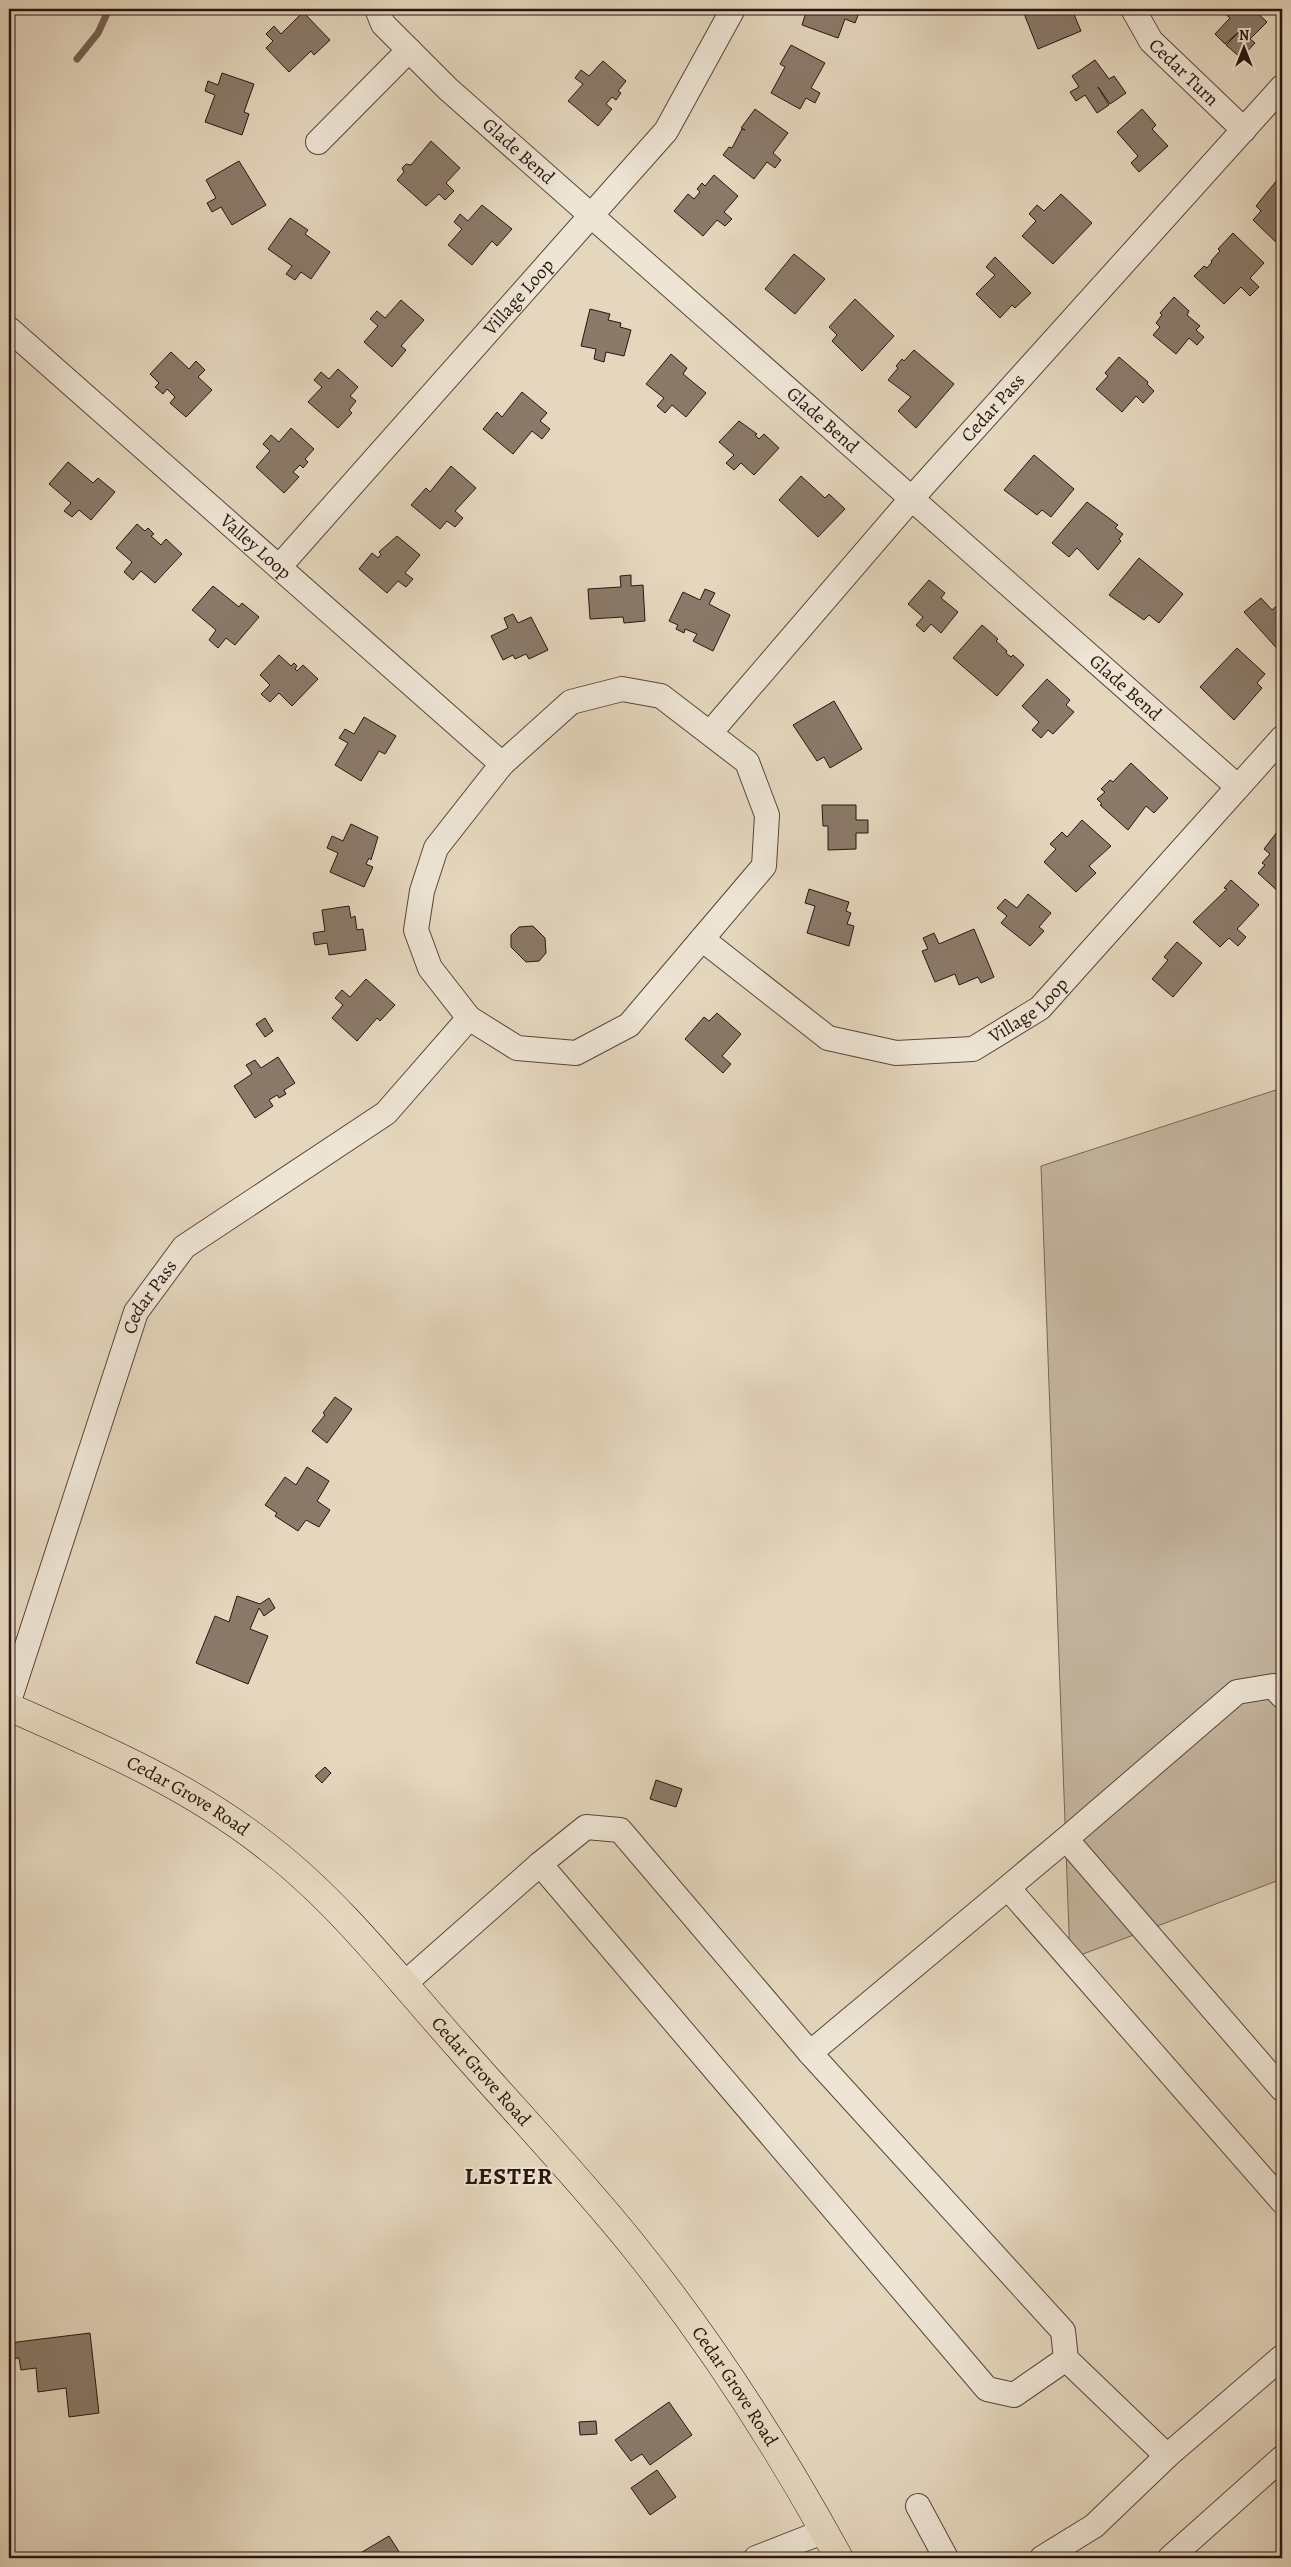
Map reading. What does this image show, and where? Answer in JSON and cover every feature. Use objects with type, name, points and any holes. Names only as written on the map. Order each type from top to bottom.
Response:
[{"type":"main road","name":"Cedar Grove Road","points":[[9,1707],[132,1761],[209,1804],[272,1850],[340,1913],[632,2244],[721,2362],[807,2497],[840,2558]]},
{"type":"street","name":"Glade Bend","points":[[377,9],[383,24],[448,89],[1238,787]]},
{"type":"street","name":"Village Loop","points":[[279,567],[666,131],[733,9]]},
{"type":"street","name":"Cedar Turn","points":[[1133,9],[1151,41],[1244,130]]},
{"type":"street","points":[[318,142],[409,50]]},
{"type":"street","name":"Cedar Pass","points":[[710,733],[912,498],[1282,87]]},
{"type":"street","name":"Valley Loop","points":[[9,329],[502,764]]},
{"type":"street","points":[[622,689],[661,696],[710,733],[747,762],[767,815],[764,866],[629,1026],[576,1053],[517,1048],[468,1018],[430,968],[416,930],[422,890],[436,848],[502,764],[571,702],[622,689]]},
{"type":"street","name":"Village Loop","points":[[702,939],[828,1038],[896,1053],[973,1049],[1040,1008],[1282,738]]},
{"type":"street","name":"Cedar Pass","points":[[9,1701],[136,1312],[184,1247],[386,1113],[468,1018]]},
{"type":"street","points":[[810,2053],[1008,1888],[1237,1692],[1273,1686],[1282,1696]]},
{"type":"street","points":[[403,1985],[540,1864],[586,1827],[620,1830],[810,2053],[1062,2331],[1066,2359],[1167,2456]]},
{"type":"street","points":[[1066,1838],[1282,2089]]},
{"type":"street","points":[[540,1864],[987,2389],[1014,2395],[1066,2359]]},
{"type":"street","points":[[1008,1888],[1282,2202]]},
{"type":"street","points":[[1042,2558],[1094,2526],[1167,2456],[1282,2356]]},
{"type":"street","points":[[1170,2558],[1282,2458]]},
{"type":"street","points":[[918,2506],[946,2558]]},
{"type":"street","points":[[756,2558],[825,2531]]},
{"type":"shaded area","points":[[1282,1088],[1282,1879],[1070,1959],[1041,1166]]},
{"type":"building","points":[[807,9],[849,9],[859,13],[855,23],[845,19],[838,38],[802,25]]},
{"type":"building","points":[[1014,9],[1062,9],[1065,15],[1073,12],[1081,31],[1038,49],[1023,11],[1016,14]]},
{"type":"building","points":[[1225,9],[1237,11],[1253,9],[1267,22],[1250,39],[1255,43],[1241,58],[1226,45],[1241,30],[1225,44],[1215,34],[1230,18],[1222,11]]},
{"type":"building","points":[[303,12],[330,40],[314,55],[311,51],[289,72],[266,48],[273,41],[266,34],[274,26],[281,34]]},
{"type":"building","points":[[791,45],[825,63],[811,88],[820,93],[815,103],[806,98],[800,109],[771,93],[785,67],[780,64]]},
{"type":"building","points":[[1095,60],[1109,79],[1114,76],[1126,93],[1110,104],[1098,87],[1109,105],[1097,113],[1085,95],[1076,101],[1070,92],[1079,87],[1072,76]]},
{"type":"building","points":[[603,61],[626,81],[618,91],[621,93],[616,100],[612,97],[606,104],[612,109],[598,126],[568,101],[583,84],[575,78],[581,70],[589,76]]},
{"type":"building","points":[[222,73],[254,84],[244,112],[249,114],[242,135],[205,122],[215,95],[205,91],[208,81],[218,85]]},
{"type":"building","points":[[755,109],[788,133],[773,153],[781,160],[775,168],[767,162],[754,179],[723,155],[729,147],[732,148],[742,129],[745,130],[741,128]]},
{"type":"building","points":[[1142,109],[1156,125],[1152,129],[1168,146],[1139,172],[1131,163],[1138,156],[1117,132]]},
{"type":"building","points":[[431,141],[460,168],[446,183],[454,191],[445,200],[439,194],[426,206],[397,180],[404,172],[402,168],[406,164],[411,165]]},
{"type":"building","points":[[239,161],[266,205],[232,225],[221,207],[212,212],[207,203],[216,198],[206,180]]},
{"type":"building","points":[[1282,174],[1282,242],[1279,245],[1253,220],[1261,211],[1256,206]]},
{"type":"building","points":[[714,175],[738,196],[724,212],[732,219],[725,226],[717,220],[703,236],[674,211],[688,194],[694,199],[700,192],[697,189],[702,183],[705,186]]},
{"type":"building","points":[[1061,194],[1092,223],[1053,264],[1022,236],[1036,221],[1029,214],[1037,205],[1044,211]]},
{"type":"building","points":[[482,205],[512,229],[497,246],[492,241],[472,265],[448,245],[462,229],[454,222],[460,214],[468,221]]},
{"type":"building","points":[[290,218],[308,230],[305,234],[330,252],[311,279],[301,272],[295,280],[286,274],[292,266],[268,249]]},
{"type":"building","points":[[1233,233],[1264,263],[1250,278],[1259,287],[1250,296],[1241,287],[1224,304],[1194,276],[1204,266],[1207,268],[1220,251],[1218,249]]},
{"type":"building","points":[[794,254],[825,279],[795,314],[765,289]]},
{"type":"building","points":[[995,257],[1031,293],[1015,308],[1012,305],[1000,318],[976,294],[995,275],[986,267]]},
{"type":"building","points":[[1174,297],[1189,311],[1187,315],[1200,326],[1196,330],[1204,337],[1197,345],[1189,338],[1176,354],[1153,335],[1160,327],[1156,323],[1162,315],[1160,313]]},
{"type":"building","points":[[855,299],[894,336],[862,371],[832,341],[837,335],[829,327]]},
{"type":"building","points":[[401,300],[424,320],[401,346],[406,350],[392,367],[364,342],[378,326],[370,319],[377,311],[385,318]]},
{"type":"building","points":[[590,309],[610,314],[608,320],[621,323],[620,327],[631,330],[624,356],[606,352],[604,362],[594,359],[596,349],[581,346]]},
{"type":"building","points":[[914,350],[954,384],[916,428],[898,411],[911,397],[888,380],[898,368],[896,366],[902,359],[904,361]]},
{"type":"building","points":[[171,352],[189,369],[196,361],[205,370],[198,377],[212,390],[186,417],[170,403],[175,397],[167,389],[163,394],[155,387],[159,383],[150,374]]},
{"type":"building","points":[[671,354],[687,368],[683,374],[706,393],[686,417],[672,405],[665,413],[657,406],[664,398],[646,384]]},
{"type":"building","points":[[1119,357],[1148,382],[1147,384],[1154,391],[1143,403],[1136,396],[1122,412],[1096,389],[1108,376],[1105,373]]},
{"type":"building","points":[[338,369],[358,387],[350,396],[356,401],[349,410],[352,413],[338,428],[308,402],[322,387],[314,380],[321,372],[329,379]]},
{"type":"building","points":[[522,392],[547,413],[540,421],[550,429],[542,439],[532,431],[513,454],[483,429],[497,412],[502,417]]},
{"type":"building","points":[[739,421],[757,434],[755,435],[759,439],[764,434],[779,448],[754,475],[741,463],[734,470],[726,463],[734,455],[719,442]]},
{"type":"building","points":[[291,428],[314,449],[305,459],[308,462],[303,468],[300,465],[293,472],[299,477],[284,493],[256,467],[270,451],[263,444],[271,435],[279,442]]},
{"type":"building","points":[[1034,455],[1074,489],[1051,517],[1042,510],[1037,515],[1004,490]]},
{"type":"building","points":[[68,462],[93,483],[98,478],[115,492],[91,520],[79,510],[72,517],[64,511],[71,503],[49,484]]},
{"type":"building","points":[[451,466],[476,488],[455,511],[463,518],[455,527],[447,521],[440,529],[411,505],[426,488],[430,492]]},
{"type":"building","points":[[801,476],[825,498],[829,494],[845,509],[818,537],[779,500]]},
{"type":"building","points":[[1087,502],[1118,525],[1115,528],[1123,534],[1119,539],[1121,541],[1098,570],[1077,548],[1069,557],[1052,543]]},
{"type":"building","points":[[137,524],[145,531],[148,528],[154,534],[151,536],[161,545],[166,539],[182,554],[155,583],[141,571],[133,580],[124,572],[132,562],[116,548]]},
{"type":"building","points":[[397,536],[420,555],[405,573],[413,579],[406,587],[398,581],[387,593],[359,569],[372,553],[378,558],[381,554],[379,552]]},
{"type":"building","points":[[1139,558],[1183,594],[1159,623],[1149,615],[1144,620],[1109,595]]},
{"type":"building","points":[[631,575],[631,586],[643,585],[645,621],[624,623],[623,617],[590,619],[588,589],[621,587],[620,576]]},
{"type":"building","points":[[929,580],[945,593],[941,598],[958,612],[941,633],[931,624],[924,632],[916,625],[923,617],[908,604]]},
{"type":"building","points":[[213,586],[239,607],[242,603],[259,617],[235,645],[226,638],[218,648],[209,640],[216,630],[192,610]]},
{"type":"building","points":[[705,589],[715,593],[709,604],[730,615],[713,651],[693,641],[697,634],[685,629],[684,633],[676,629],[678,625],[669,621],[683,592],[700,600]]},
{"type":"building","points":[[1261,598],[1272,610],[1282,601],[1282,654],[1244,612]]},
{"type":"building","points":[[513,614],[518,623],[531,617],[548,650],[529,659],[526,654],[515,659],[513,655],[503,660],[491,636],[508,628],[504,618]]},
{"type":"building","points":[[982,625],[998,639],[996,641],[1007,651],[1006,653],[1011,657],[1013,655],[1024,665],[997,696],[953,658]]},
{"type":"building","points":[[1237,648],[1265,674],[1257,683],[1262,688],[1234,720],[1200,687]]},
{"type":"building","points":[[279,655],[291,666],[294,663],[297,666],[295,669],[297,671],[303,665],[318,679],[292,706],[279,693],[270,702],[261,694],[270,685],[260,675]]},
{"type":"building","points":[[1047,679],[1070,700],[1066,705],[1074,712],[1053,734],[1048,730],[1041,738],[1032,730],[1039,722],[1022,706]]},
{"type":"building","points":[[834,701],[862,749],[830,768],[824,757],[817,761],[793,725]]},
{"type":"building","points":[[364,717],[396,736],[385,754],[379,751],[361,781],[335,765],[348,743],[339,738],[345,729],[354,734]]},
{"type":"building","points":[[1131,763],[1168,798],[1154,813],[1146,806],[1128,830],[1100,805],[1102,804],[1097,799],[1105,792],[1101,789],[1110,780],[1113,782]]},
{"type":"building","points":[[822,805],[856,805],[856,820],[868,820],[868,833],[856,833],[856,849],[828,850],[828,826],[823,826]]},
{"type":"building","points":[[1082,820],[1111,846],[1089,866],[1096,873],[1076,892],[1044,862],[1056,849],[1050,844],[1062,832],[1067,837]]},
{"type":"building","points":[[351,824],[378,837],[371,860],[369,858],[366,864],[373,867],[364,887],[330,872],[338,853],[327,848],[332,836],[343,841]]},
{"type":"building","points":[[1277,832],[1282,837],[1282,895],[1258,873],[1265,865],[1262,863],[1270,854],[1264,849]]},
{"type":"building","points":[[1231,880],[1259,905],[1237,929],[1246,937],[1238,946],[1229,938],[1220,947],[1193,922],[1227,889],[1224,888]]},
{"type":"building","points":[[809,889],[849,902],[846,911],[851,913],[847,924],[854,926],[849,946],[807,933],[815,906],[805,903]]},
{"type":"building","points":[[1028,894],[1051,913],[1039,927],[1044,931],[1030,946],[1001,923],[1007,916],[997,908],[1005,899],[1017,908]]},
{"type":"building","points":[[349,906],[351,918],[355,916],[357,930],[363,929],[366,950],[329,955],[327,943],[315,945],[313,933],[325,931],[322,910]]},
{"type":"building","points":[[533,926],[545,938],[546,953],[539,961],[526,962],[511,947],[511,935],[519,927]]},
{"type":"building","points":[[974,929],[994,977],[981,983],[978,977],[959,985],[955,974],[935,982],[922,951],[928,949],[923,938],[934,933],[939,944]]},
{"type":"building","points":[[1177,942],[1202,963],[1173,997],[1152,979],[1168,960],[1164,957]]},
{"type":"building","points":[[366,979],[395,1005],[380,1021],[377,1018],[357,1041],[332,1018],[343,1005],[335,998],[342,990],[350,997]]},
{"type":"building","points":[[717,1013],[741,1034],[722,1056],[731,1064],[723,1073],[685,1039],[704,1017],[709,1021]]},
{"type":"building","points":[[265,1018],[273,1031],[265,1037],[256,1024]]},
{"type":"building","points":[[278,1057],[295,1083],[284,1090],[286,1094],[279,1098],[277,1095],[269,1100],[273,1106],[255,1118],[234,1086],[252,1074],[246,1065],[255,1060],[261,1068]]},
{"type":"building","points":[[335,1397],[352,1409],[327,1443],[312,1431],[325,1415],[323,1413]]},
{"type":"building","points":[[307,1467],[329,1481],[317,1501],[330,1510],[319,1527],[306,1520],[298,1531],[275,1516],[277,1513],[265,1505],[285,1477],[296,1485]]},
{"type":"building","points":[[237,1596],[260,1604],[269,1598],[275,1608],[264,1616],[259,1608],[250,1629],[268,1636],[248,1684],[196,1663],[215,1616],[229,1622]]},
{"type":"building","points":[[325,1767],[331,1773],[322,1783],[315,1776]]},
{"type":"building","points":[[656,1780],[682,1789],[676,1807],[650,1799]]},
{"type":"building","points":[[90,2333],[99,2413],[69,2417],[66,2388],[38,2392],[36,2368],[21,2370],[19,2358],[9,2359],[9,2343]]},
{"type":"building","points":[[669,2402],[692,2435],[650,2465],[642,2454],[631,2461],[615,2440]]},
{"type":"building","points":[[596,2421],[597,2434],[580,2435],[579,2422]]},
{"type":"building","points":[[657,2470],[676,2497],[650,2515],[631,2488]]},
{"type":"building","points":[[389,2536],[403,2558],[352,2558]]},
{"type":"waterway","points":[[77,59],[98,33],[109,9]]},
{"type":"district","name":"LESTER","points":[[509,2176]]}]
